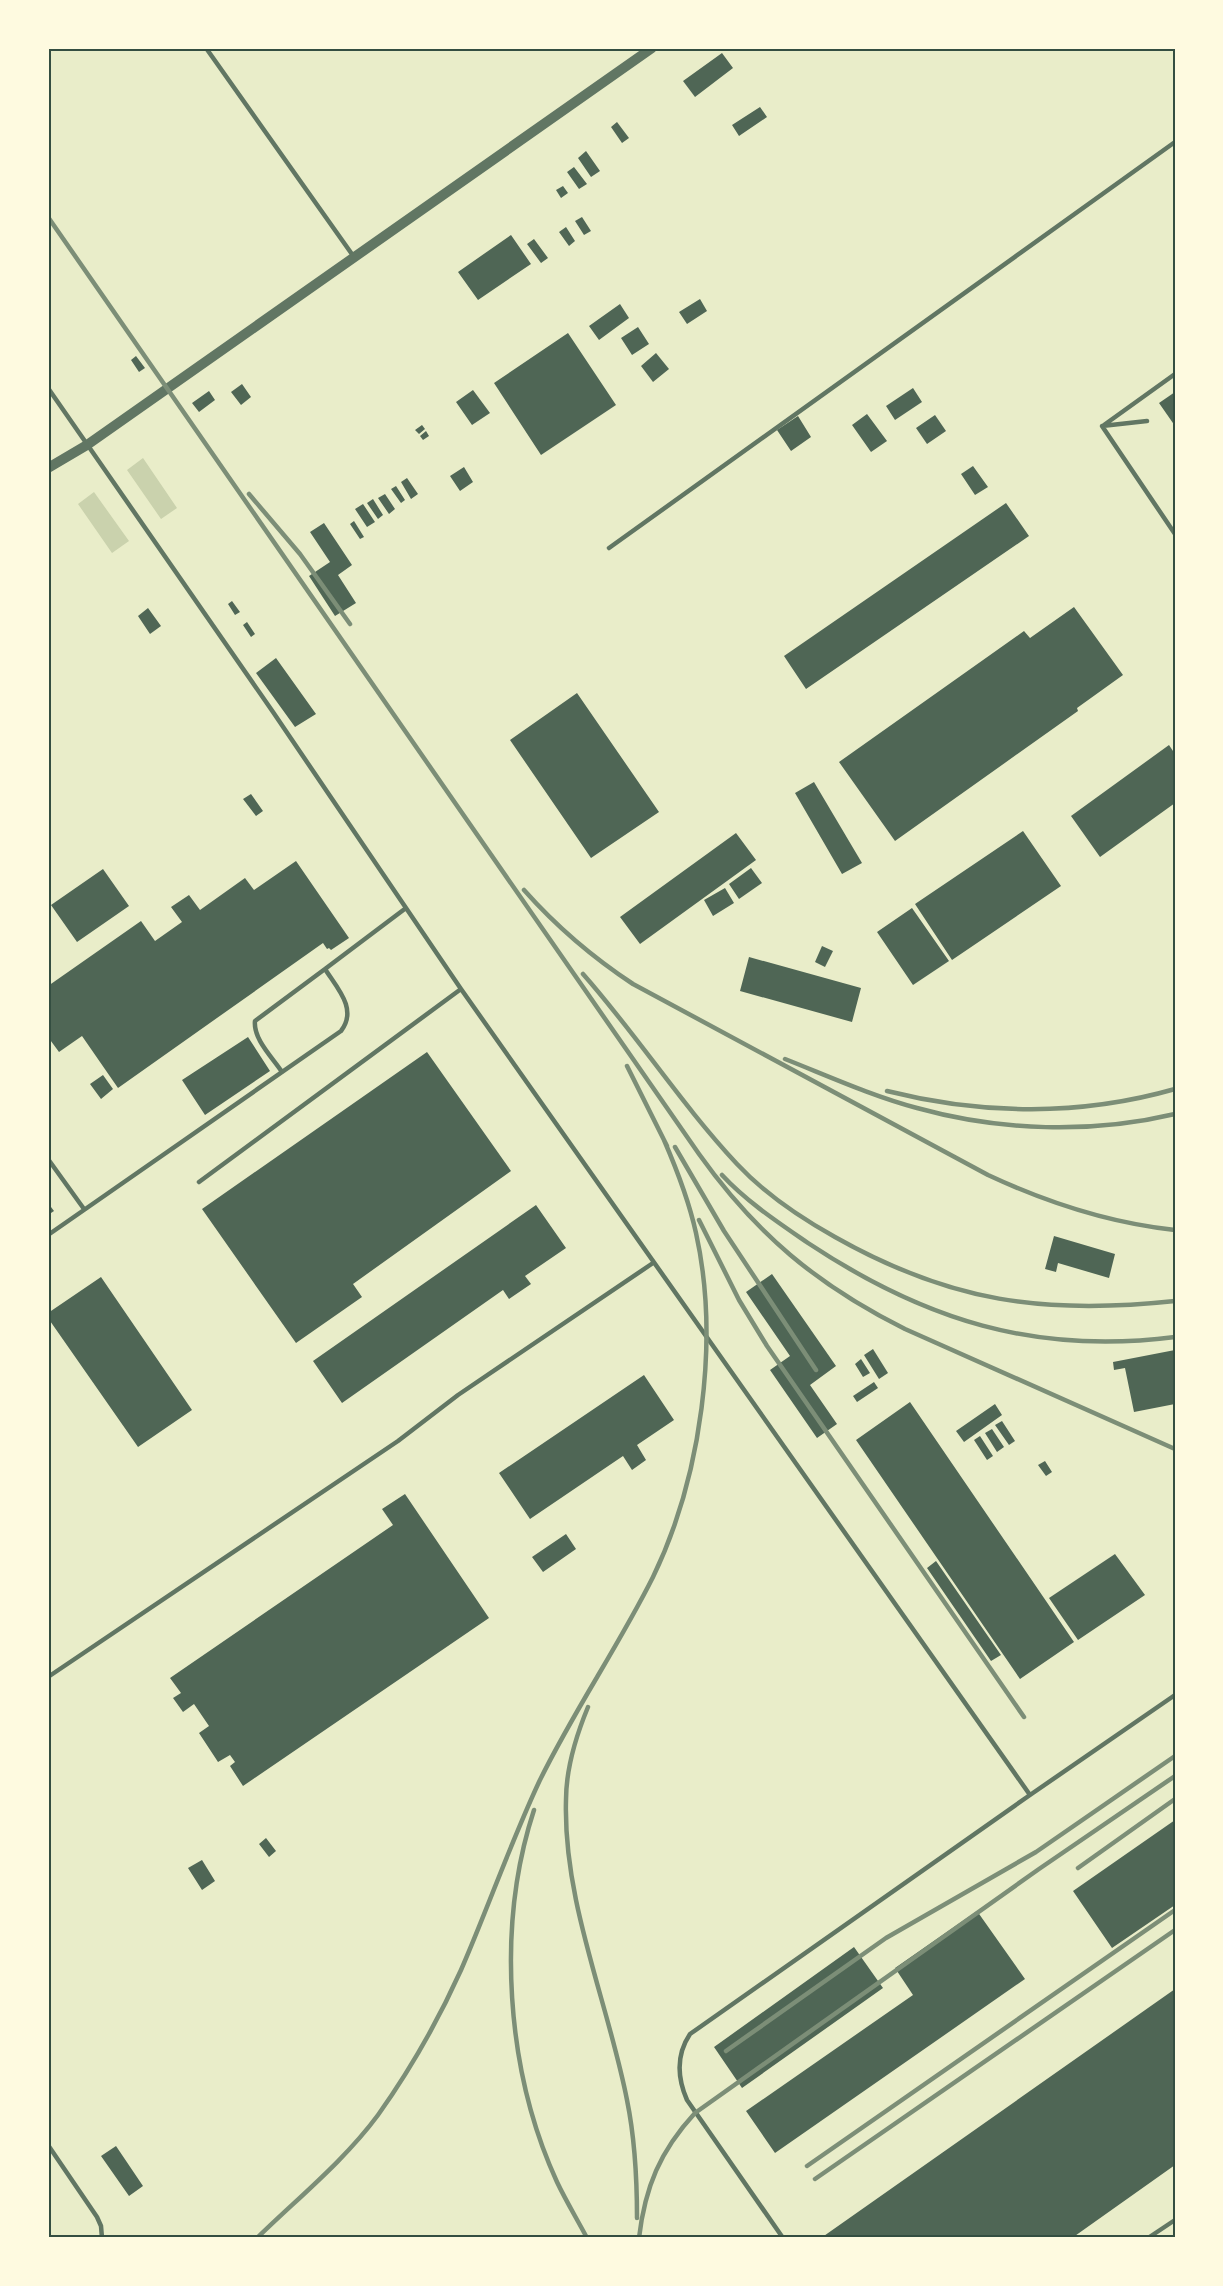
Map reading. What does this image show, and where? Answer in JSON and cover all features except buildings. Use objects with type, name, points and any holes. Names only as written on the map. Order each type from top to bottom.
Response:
[{"type":"street","points":[[48,468],[87,445],[652,48]]},
{"type":"lane","points":[[206,48],[354,257]]},
{"type":"lane","points":[[609,548],[1175,142]]},
{"type":"lane","points":[[1102,426],[1175,374]]},
{"type":"lane","points":[[48,388],[273,712],[461,989],[1030,1795]]},
{"type":"lane","points":[[1102,426],[1148,422]]},
{"type":"lane","points":[[1102,426],[1175,534]]},
{"type":"lane","points":[[282,1072],[259,1038],[254,1028],[255,1021],[406,908]]},
{"type":"lane","points":[[48,1235],[341,1030],[347,1020],[348,1008],[325,969]]},
{"type":"lane","points":[[199,1182],[461,989]]},
{"type":"lane","points":[[48,1159],[84,1209]]},
{"type":"lane","points":[[48,1677],[398,1441],[458,1395],[653,1263]]},
{"type":"lane","points":[[783,2238],[687,2100],[679,2078],[680,2054],[685,2042],[696,2028],[1175,1695]]},
{"type":"lane","points":[[48,2145],[97,2217],[101,2226],[102,2238]]},
{"type":"lane","points":[[1149,2238],[1156,2236],[1175,2220]]},
{"type":"green space","points":[[143,458],[177,508],[161,519],[127,470]]},
{"type":"green space","points":[[94,492],[129,541],[112,553],[78,504]]},
{"type":"railway","points":[[48,217],[699,1154],[743,1209],[790,1255],[873,1312],[905,1329],[1175,1449]]},
{"type":"railway","points":[[249,494],[300,554],[350,624]]},
{"type":"railway","points":[[524,890],[575,940],[633,984],[988,1175],[1079,1210],[1126,1222],[1175,1230]]},
{"type":"railway","points":[[583,974],[697,1118],[737,1164],[783,1204],[835,1237],[877,1259],[918,1276],[959,1290],[999,1299],[1083,1306],[1175,1301]]},
{"type":"railway","points":[[785,1059],[883,1098],[948,1116],[981,1121],[1013,1125],[1078,1127],[1111,1125],[1175,1114]]},
{"type":"railway","points":[[627,1066],[667,1146]]},
{"type":"railway","points":[[887,1091],[959,1105],[1031,1109],[1104,1104],[1175,1089]]},
{"type":"railway","points":[[257,2238],[351,2148],[378,2115],[412,2063],[461,1970],[539,1782],[653,1577],[670,1538],[694,1453],[702,1408],[706,1363],[706,1318],[703,1275],[696,1233],[690,1209],[664,1140]]},
{"type":"railway","points":[[675,1147],[724,1231],[816,1370]]},
{"type":"railway","points":[[722,1175],[753,1203],[808,1243],[851,1270],[895,1293],[938,1311],[982,1326],[1075,1341],[1124,1341],[1175,1337]]},
{"type":"railway","points":[[699,1220],[739,1300],[767,1346],[1024,1717]]},
{"type":"railway","points":[[588,1707],[576,1741],[568,1776],[567,1838],[579,1914],[619,2063],[630,2115],[637,2188],[637,2218]]},
{"type":"railway","points":[[726,2051],[886,1938],[1036,1852],[1175,1756]]},
{"type":"railway","points":[[639,2238],[645,2202],[656,2171],[672,2141],[695,2113],[1039,1869],[1175,1776]]},
{"type":"railway","points":[[1078,1868],[1175,1799]]},
{"type":"railway","points":[[534,1810],[522,1855],[514,1901],[511,1949],[512,1998],[517,2046],[540,2139],[557,2182],[587,2238]]},
{"type":"railway","points":[[807,2166],[1175,1910]]},
{"type":"railway","points":[[815,2179],[1175,1930]]}]
